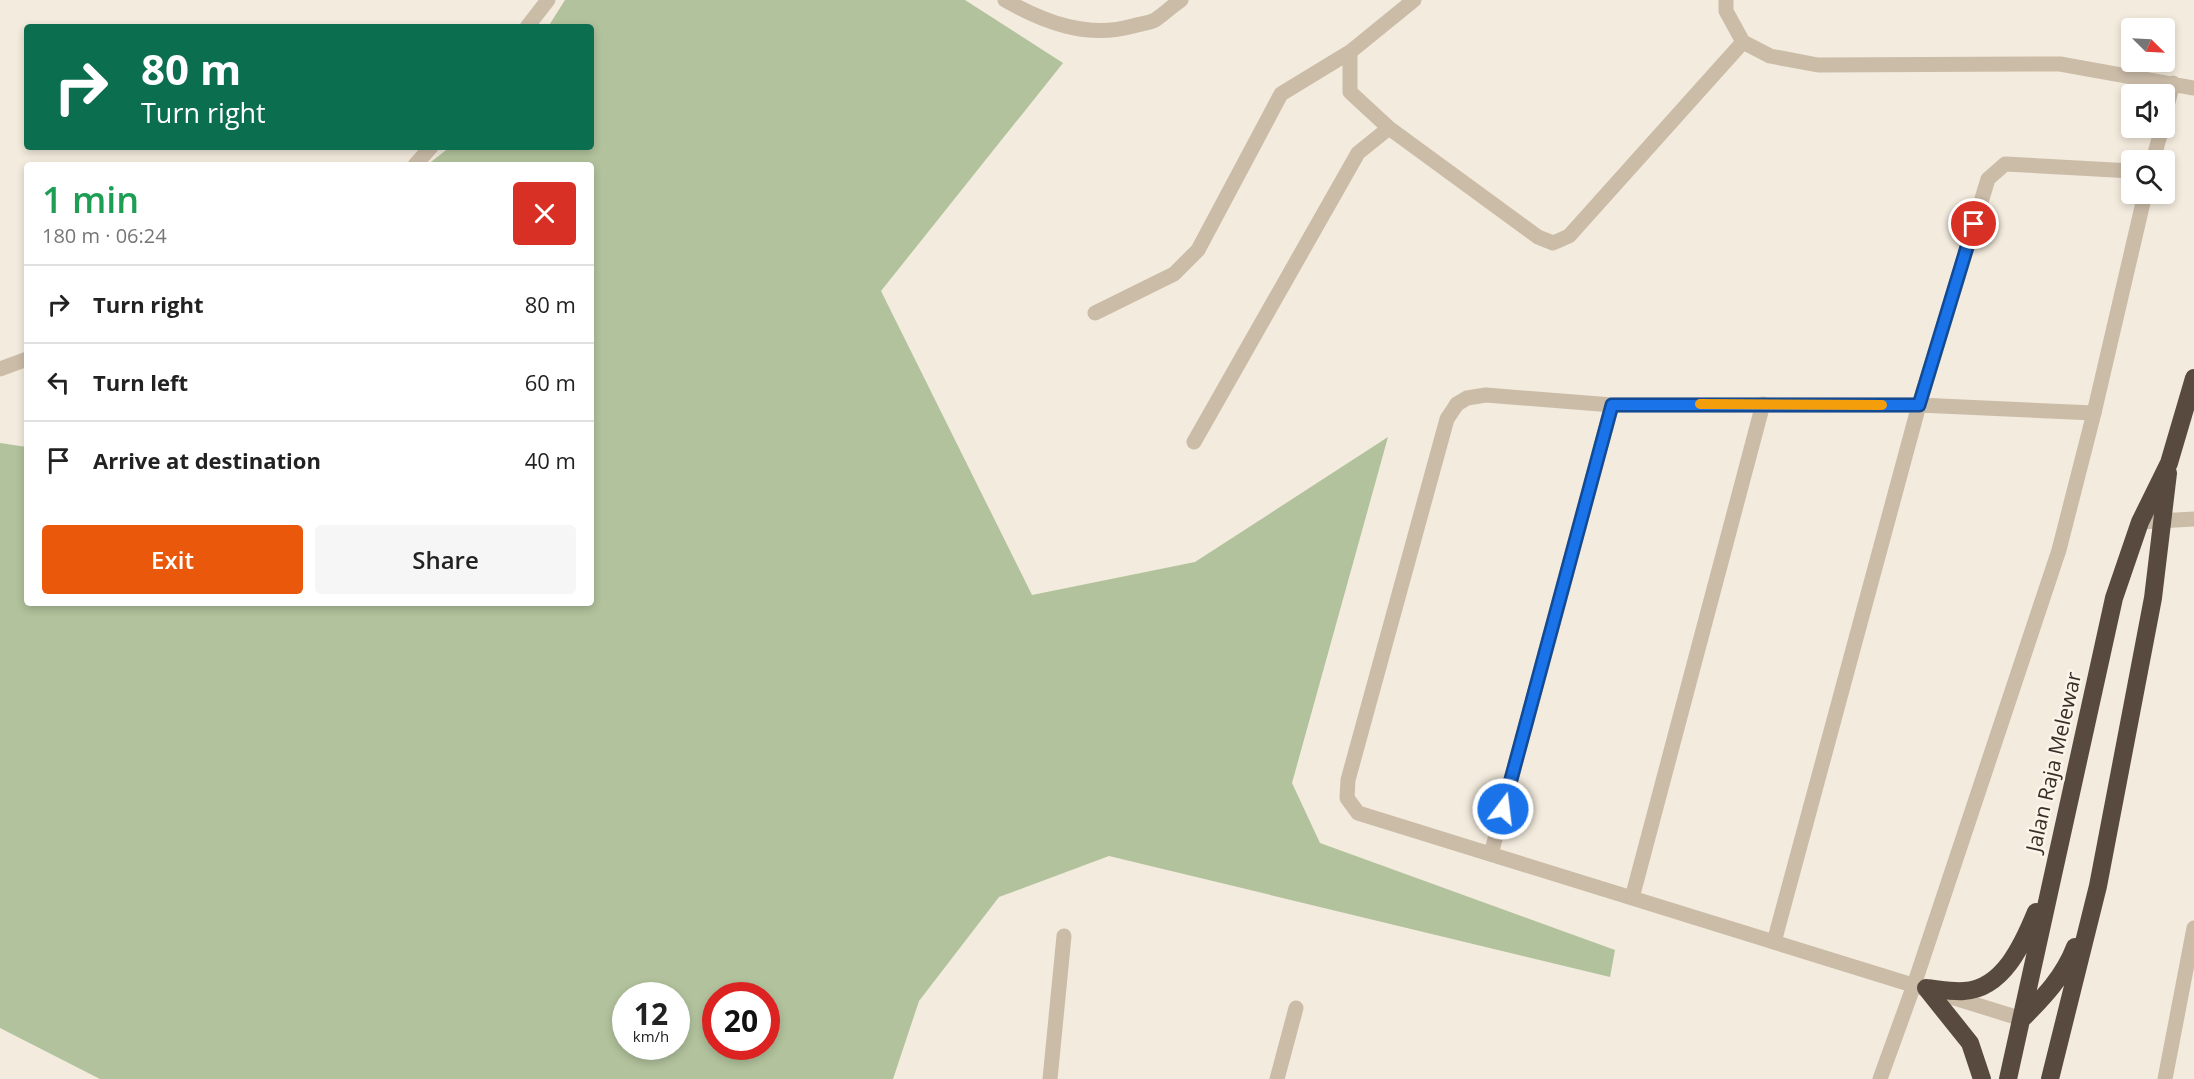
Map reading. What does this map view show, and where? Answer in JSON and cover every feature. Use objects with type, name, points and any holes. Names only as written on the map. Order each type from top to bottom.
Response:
[{"type":"highway","name":"Jalan Raja Melewar","points":[[2008,1079],[2114,598],[2140,522],[2169,463],[2194,378]]},
{"type":"highway","name":"Jalan Raja Melewar","points":[[2050,1079],[2097,886],[2153,598],[2169,463]]},
{"type":"highway","points":[[1920,987],[1965,991],[1988,984],[2012,961],[2024,941],[2052,877]]},
{"type":"highway","points":[[2022,1019],[2050,992],[2070,959],[2097,886]]},
{"type":"highway","points":[[1920,987],[1970,1043],[1982,1079]]},
{"type":"street","points":[[529,24],[548,0]]},
{"type":"street","points":[[1005,0],[1028,13],[1060,26],[1091,31],[1125,28],[1154,20],[1181,0]]},
{"type":"street","points":[[1095,314],[1174,274],[1198,250],[1281,94],[1350,52],[1414,0]]},
{"type":"street","points":[[1726,0],[1726,10],[1743,42],[1770,56],[1818,65],[2060,64],[2194,88]]},
{"type":"street","points":[[1350,52],[1350,92],[1389,128],[1538,237],[1553,243],[1569,236],[1743,42]]},
{"type":"street","points":[[1194,442],[1358,153],[1389,128]]},
{"type":"street","points":[[418,162],[428,150]]},
{"type":"street","points":[[1774,942],[1919,405],[1988,179],[2005,164],[2121,170]]},
{"type":"street","points":[[1880,1079],[1920,987],[2059,550],[2094,413],[2143,204]]},
{"type":"street","points":[[0,369],[24,360]]},
{"type":"street","points":[[2022,1019],[1358,813],[1347,798],[1348,780],[1447,419],[1457,404],[1467,398],[1486,395],[1612,405],[1919,405],[2094,413]]},
{"type":"street","points":[[1632,898],[1763,404]]},
{"type":"street","points":[[1491,854],[1612,405]]},
{"type":"street","points":[[2140,522],[2194,519]]},
{"type":"street","points":[[2165,1079],[2194,928]]},
{"type":"street","points":[[1050,1079],[1064,936]]},
{"type":"street","points":[[1277,1079],[1296,1008]]},
{"type":"green space","points":[[565,0],[965,0],[1063,63],[881,291],[1032,595],[1195,562],[1388,437],[1292,783],[1320,843],[1615,950],[1610,977],[1109,856],[999,897],[919,1001],[893,1079],[100,1079],[0,1028],[0,443],[24,447],[24,606],[594,606],[594,162],[431,162],[446,150],[594,150],[594,24],[550,24]]},
{"type":"slow traffic","points":[[1700,404],[1882,405]]},
{"type":"route","points":[[1503,809],[1612,405],[1919,405],[1974,224]]}]
